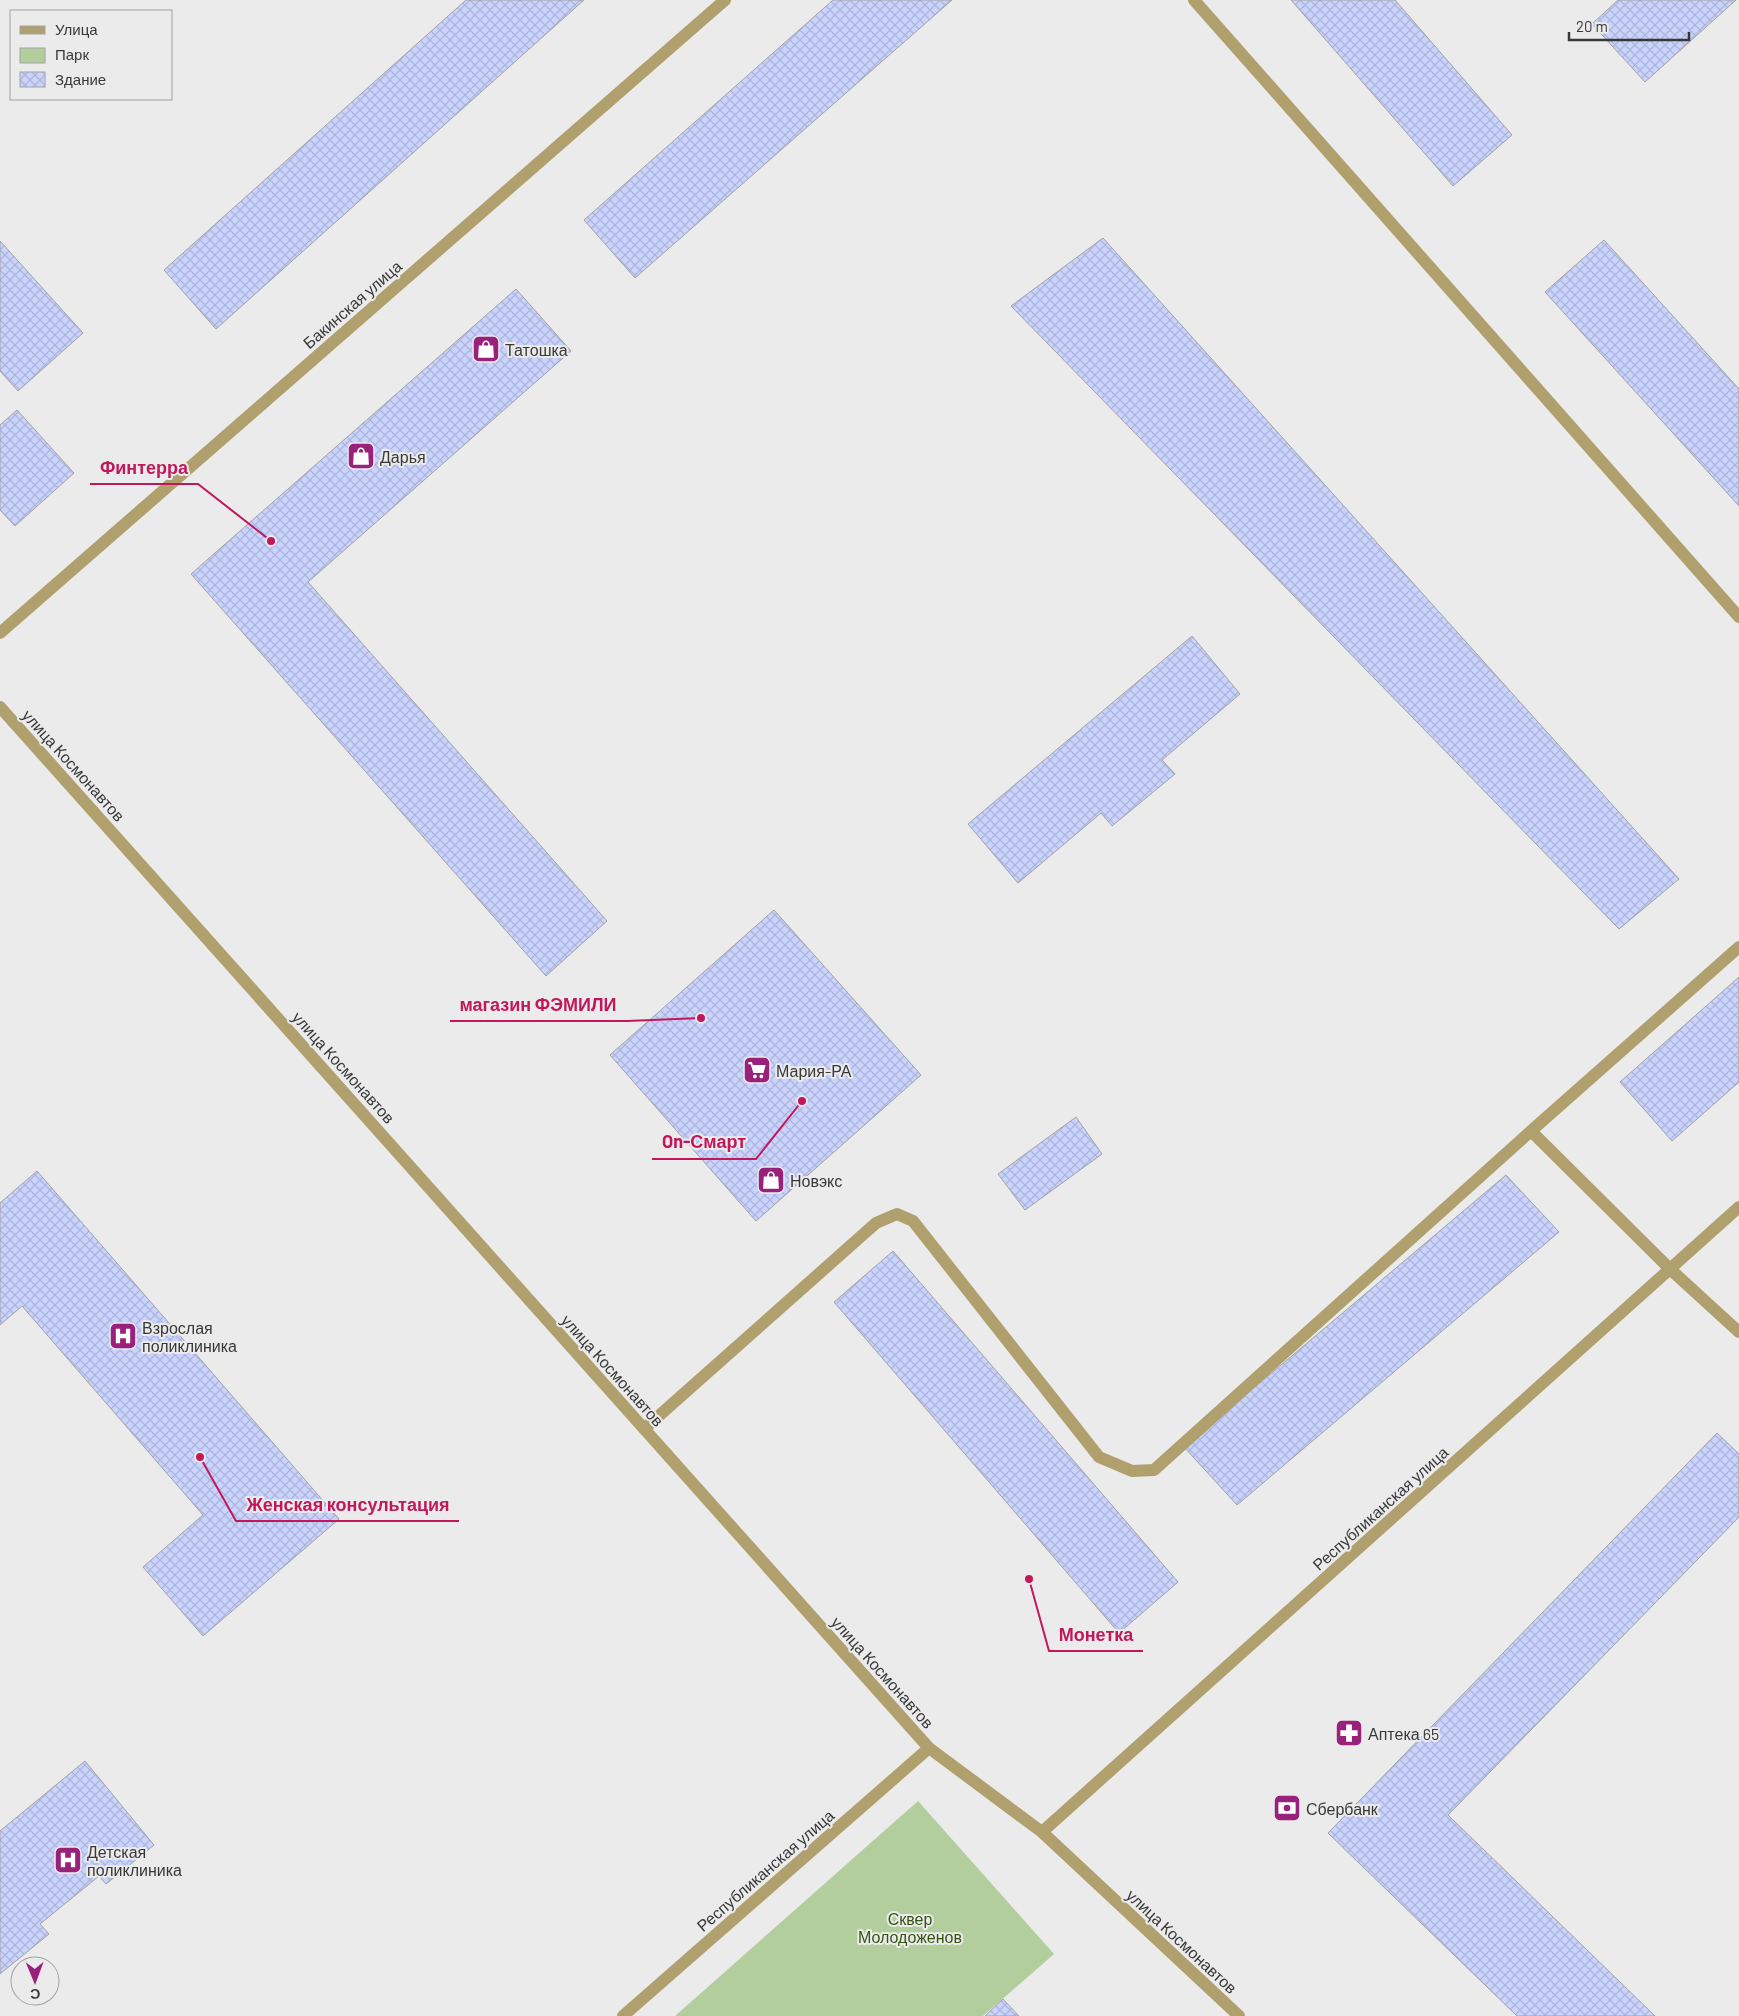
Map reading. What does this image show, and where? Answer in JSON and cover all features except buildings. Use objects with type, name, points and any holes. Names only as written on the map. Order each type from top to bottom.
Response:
[{"type":"street","name":"Бакинская улица","points":[[0,633],[725,0]]},
{"type":"street","points":[[1194,0],[1739,617]]},
{"type":"street","name":"улица Космонавтов","points":[[0,707],[929,1748],[1042,1832],[1239,2016]]},
{"type":"street","points":[[644,1429],[876,1223],[897,1214],[913,1221],[1099,1457],[1132,1471],[1154,1470],[1739,947]]},
{"type":"street","points":[[1531,1131],[1670,1269],[1739,1332]]},
{"type":"street","name":"Республиканская улица","points":[[1042,1832],[1739,1207]]},
{"type":"street","name":"Республиканская улица","points":[[623,2016],[929,1748]]},
{"type":"green space","name":"Сквер Молодоженов","points":[[918,1801],[1054,1954],[983,2016],[675,2016]]},
{"type":"place","name":"Татошка","points":[[486,349]]},
{"type":"place","name":"Дарья","points":[[361,456]]},
{"type":"place","name":"Финтерра","points":[[271,541]]},
{"type":"place","name":"магазин ФЭМИЛИ","points":[[701,1018]]},
{"type":"place","name":"Мария-РА","points":[[757,1070]]},
{"type":"place","name":"On-Смарт","points":[[802,1101]]},
{"type":"place","name":"Новэкс","points":[[771,1180]]},
{"type":"place","name":"Взрослая поликлиника","points":[[123,1336]]},
{"type":"place","name":"Женская консультация","points":[[200,1457]]},
{"type":"place","name":"Монетка","points":[[1029,1579]]},
{"type":"place","name":"Аптека 65","points":[[1349,1733]]},
{"type":"place","name":"Сбербанк","points":[[1287,1808]]},
{"type":"place","name":"Детская поликлиника","points":[[68,1860]]}]
